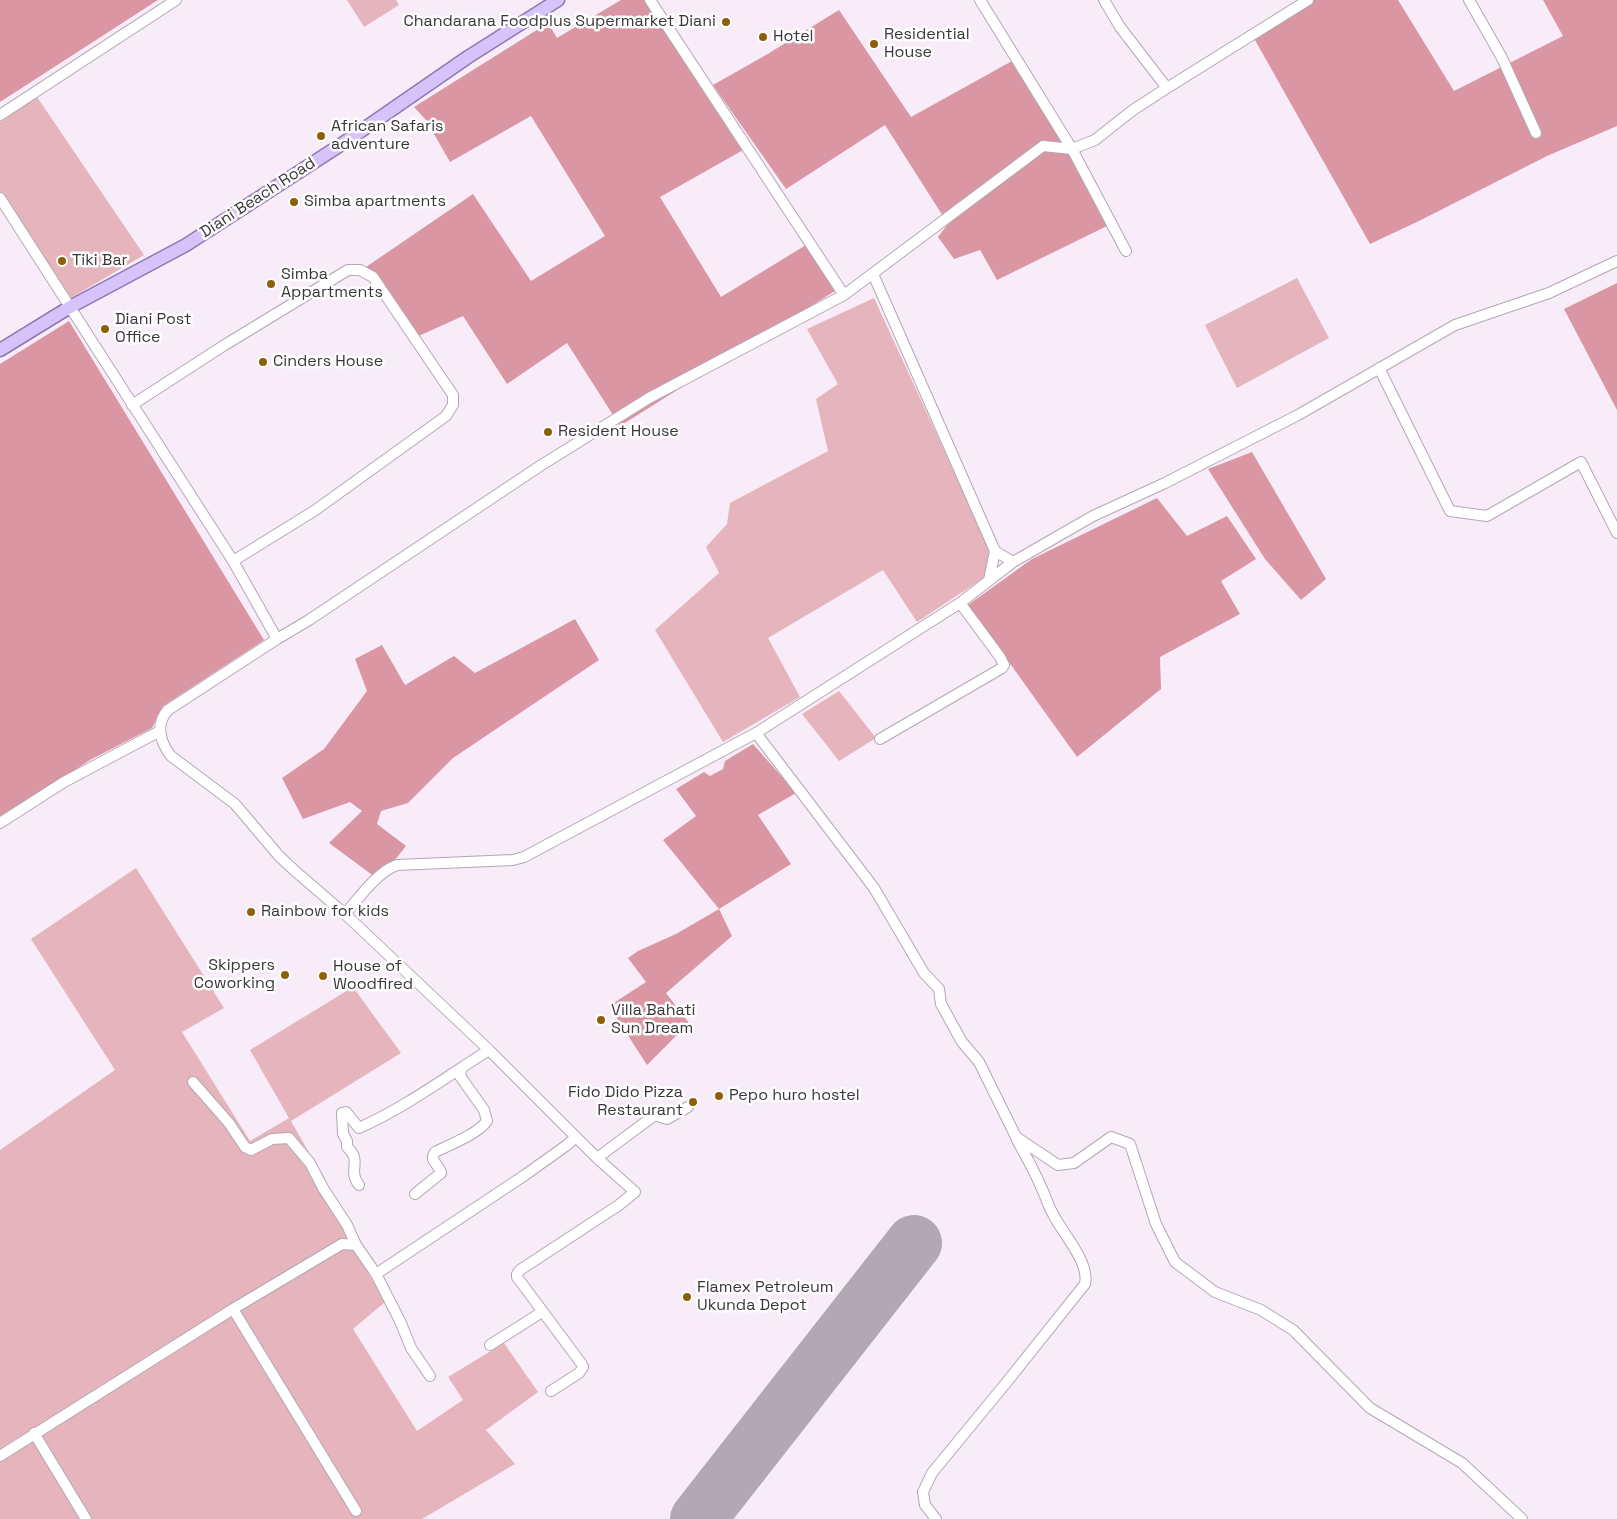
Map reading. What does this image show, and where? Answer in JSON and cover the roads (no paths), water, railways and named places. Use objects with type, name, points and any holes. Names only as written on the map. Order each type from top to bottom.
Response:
[{"type":"main road","name":"Diani Beach Road","points":[[0,350],[70,307],[186,244],[342,144],[473,54],[558,0]]},
{"type":"street","points":[[0,115],[176,0]]},
{"type":"street","points":[[650,0],[844,295]]},
{"type":"street","points":[[980,0],[1072,150],[1126,251]]},
{"type":"street","points":[[1104,0],[1120,27],[1167,88]]},
{"type":"street","points":[[551,1391],[579,1373],[583,1367],[517,1277],[518,1272],[618,1206],[635,1192],[597,1158],[489,1050],[345,914],[295,872],[235,804],[171,756],[165,748],[160,732],[161,720],[168,710],[316,615],[540,466],[649,398],[844,295],[1043,146],[1072,150],[1095,140],[1133,110],[1308,0]]},
{"type":"street","points":[[1469,0],[1502,58],[1536,133]]},
{"type":"street","points":[[0,198],[233,561],[277,639]]},
{"type":"street","points":[[345,914],[389,868],[513,860],[524,857],[756,733],[960,602],[1013,562],[1093,516],[1165,483],[1298,416],[1455,325],[1549,293],[1617,261]]},
{"type":"street","points":[[132,405],[223,346],[348,270],[360,270],[373,277],[453,395],[453,405],[446,416],[314,511],[233,561]]},
{"type":"street","points":[[872,274],[995,551],[1013,562]]},
{"type":"street","points":[[1379,368],[1450,511],[1487,516],[1581,462],[1617,533]]},
{"type":"street","points":[[989,580],[995,551]]},
{"type":"street","points":[[880,739],[1002,668],[1004,665],[960,602]]},
{"type":"street","points":[[0,823],[64,782],[160,732]]},
{"type":"street","points":[[756,733],[874,888],[924,973],[938,989],[941,1004],[962,1042],[979,1062],[1042,1188],[1052,1214],[1071,1242],[1085,1270],[1085,1284],[932,1473],[922,1492],[925,1505],[936,1519]]},
{"type":"street","points":[[359,1185],[354,1174],[354,1153],[347,1147],[347,1141],[343,1134],[342,1113],[346,1112],[359,1128],[388,1115],[489,1050]]},
{"type":"street","points":[[415,1194],[441,1173],[441,1170],[433,1160],[435,1152],[465,1137],[487,1121],[484,1110],[460,1076],[464,1066]]},
{"type":"street","points":[[193,1082],[229,1123],[245,1147],[251,1150],[272,1139],[289,1138],[310,1163],[347,1225],[356,1245],[376,1274],[411,1348],[430,1376]]},
{"type":"street","points":[[597,1158],[656,1115],[667,1119],[688,1106]]},
{"type":"street","points":[[376,1274],[525,1175],[576,1137]]},
{"type":"street","points":[[1016,1137],[1058,1165],[1074,1163],[1111,1137],[1130,1144],[1156,1224],[1175,1262],[1215,1292],[1261,1310],[1293,1330],[1370,1408],[1462,1463],[1522,1519]]},
{"type":"street","points":[[0,1456],[34,1433],[342,1244],[356,1245]]},
{"type":"street","points":[[233,1310],[356,1511]]},
{"type":"street","points":[[490,1345],[542,1312]]},
{"type":"street","points":[[34,1433],[86,1519]]},
{"type":"place","name":"Chandarana Foodplus Supermarket Diani","points":[[726,22]]},
{"type":"place","name":"Hotel","points":[[763,37]]},
{"type":"place","name":"Residential House","points":[[874,44]]},
{"type":"place","name":"African Safaris adventure","points":[[321,136]]},
{"type":"place","name":"Simba apartments","points":[[294,202]]},
{"type":"place","name":"Tiki Bar","points":[[62,261]]},
{"type":"place","name":"Simba Appartments","points":[[271,284]]},
{"type":"place","name":"Diani Post Office","points":[[105,329]]},
{"type":"place","name":"Cinders House","points":[[263,362]]},
{"type":"place","name":"Resident House","points":[[548,432]]},
{"type":"place","name":"Rainbow for kids","points":[[251,912]]},
{"type":"place","name":"Skippers Coworking","points":[[285,975]]},
{"type":"place","name":"House of Woodfired","points":[[323,976]]},
{"type":"place","name":"Villa Bahati Sun Dream","points":[[601,1020]]},
{"type":"place","name":"Pepo huro hostel","points":[[719,1096]]},
{"type":"place","name":"Fido Dido Pizza Restaurant","points":[[693,1102]]},
{"type":"place","name":"Flamex Petroleum Ukunda Depot","points":[[687,1297]]}]
